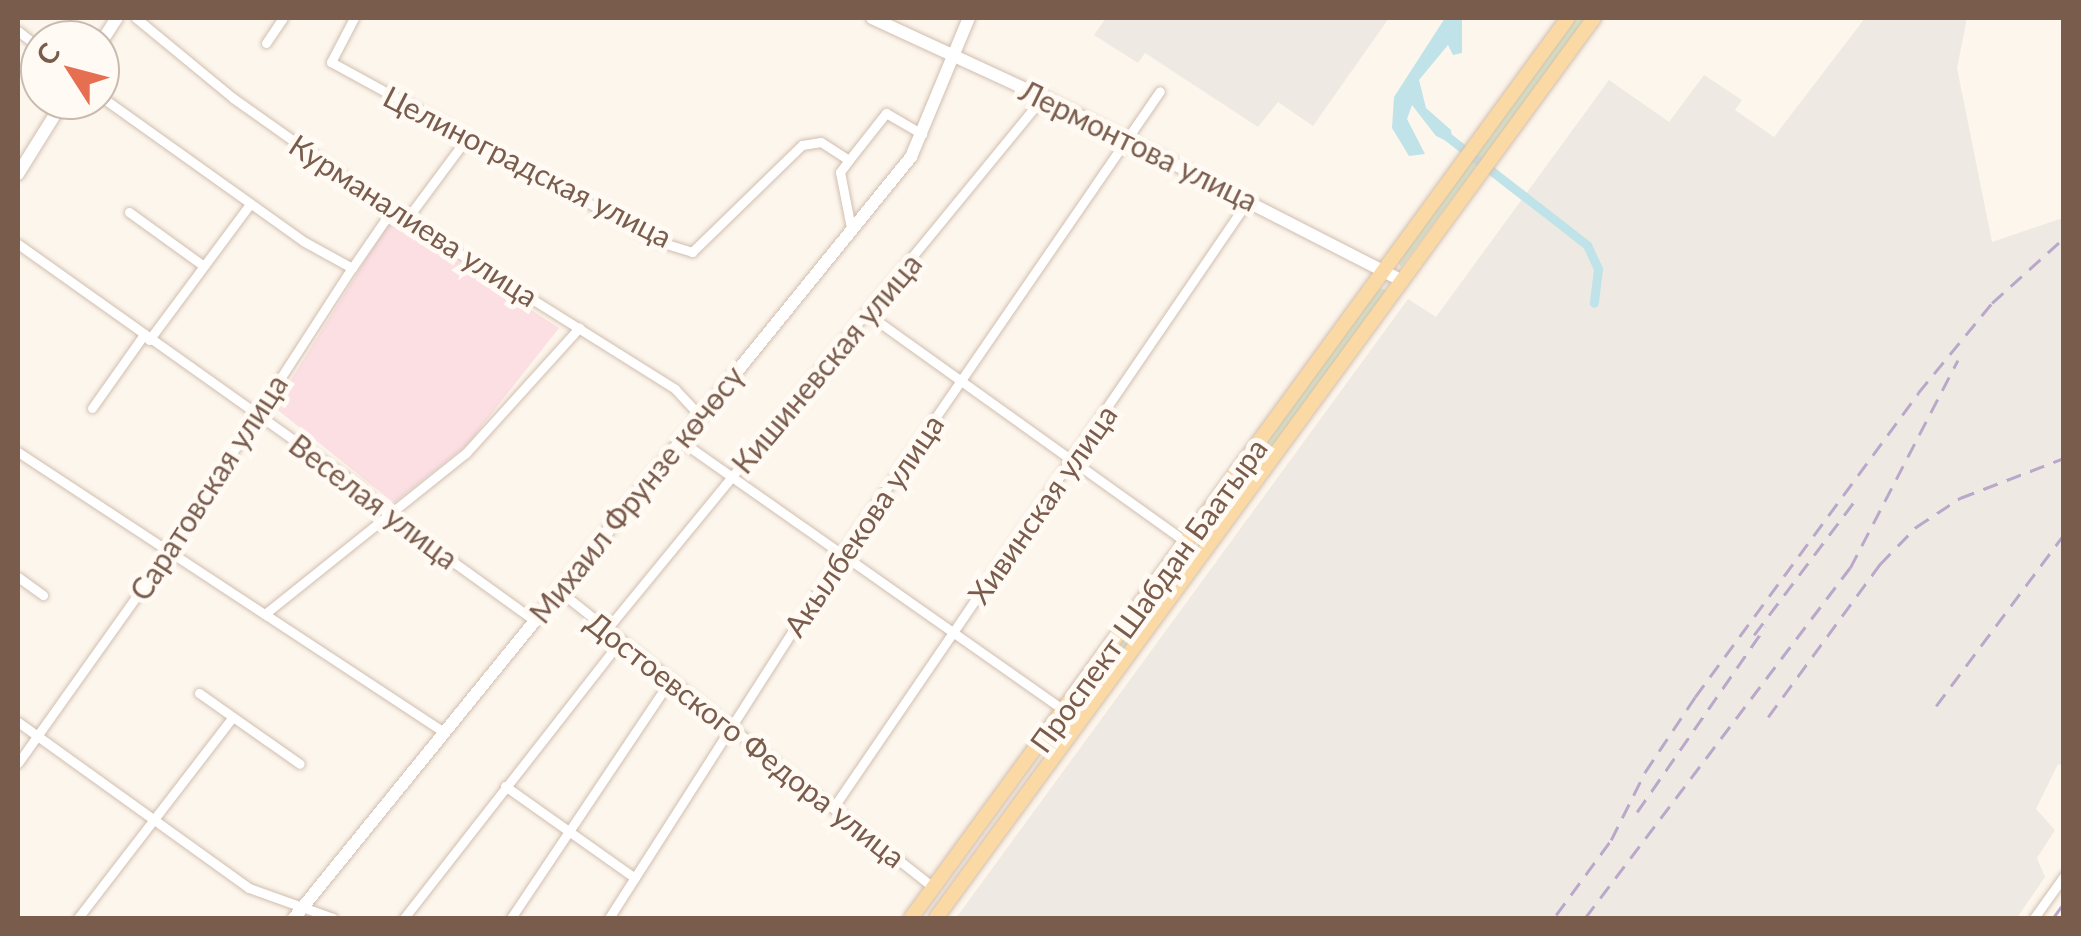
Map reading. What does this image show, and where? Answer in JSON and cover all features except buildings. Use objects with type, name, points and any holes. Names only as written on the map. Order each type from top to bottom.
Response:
[{"type":"main road","name":"Лермонтова улица","points":[[872,18],[1043,96],[1404,281]]},
{"type":"main road","name":"Михаил Фрунзе көчөсү","points":[[294,918],[698,414],[850,236],[923,135],[950,54],[970,18]]},
{"type":"main road","name":"Проспект Шабдан Баатыра","points":[[911,918],[1568,18]]},
{"type":"main road","name":"Проспект Шабдан Баатыра","points":[[936,918],[1594,18]]},
{"type":"main road","points":[[18,174],[52,120]]},
{"type":"main road","points":[[1187,544],[1202,554]]},
{"type":"main road","points":[[1064,710],[1081,721]]},
{"type":"main road","points":[[987,815],[1003,826]]},
{"type":"main road","points":[[968,841],[984,852]]},
{"type":"street","name":"Курманалиева улица","points":[[136,18],[234,98],[402,218],[675,390],[698,414]]},
{"type":"street","points":[[266,42],[282,18]]},
{"type":"street","name":"Целиноградская улица","points":[[354,18],[331,62],[660,242],[696,253],[802,144],[821,142],[849,160]]},
{"type":"street","name":"Акылбекова улица","points":[[608,918],[843,552],[1130,140],[1160,91]]},
{"type":"street","name":"Кишиневская улица","points":[[608,629],[1043,96]]},
{"type":"street","points":[[120,110],[250,204],[352,268]]},
{"type":"street","points":[[850,236],[840,172],[886,113],[923,135]]},
{"type":"street","name":"Саратовская улица","points":[[18,764],[168,552],[385,220],[402,218],[468,138]]},
{"type":"street","name":"Хивинская улица","points":[[833,808],[1072,464],[1249,199]]},
{"type":"street","points":[[92,408],[250,204]]},
{"type":"street","points":[[130,212],[204,266]]},
{"type":"street","name":"Веселая улица","points":[[18,244],[359,486],[392,517],[534,620]]},
{"type":"street","points":[[868,314],[1187,544]]},
{"type":"street","points":[[266,613],[392,517],[466,453],[579,328]]},
{"type":"street","points":[[678,439],[1064,710]]},
{"type":"street","points":[[19,455],[444,732]]},
{"type":"street","points":[[18,576],[42,594]]},
{"type":"street","name":"Достоевского Федора улица","points":[[558,590],[934,888]]},
{"type":"street","points":[[404,918],[621,640]]},
{"type":"street","points":[[511,918],[671,679]]},
{"type":"street","points":[[199,693],[300,764]]},
{"type":"street","points":[[81,918],[152,817],[232,718]]},
{"type":"street","points":[[18,722],[264,897],[304,905],[332,918]]},
{"type":"street","points":[[505,786],[635,878]]},
{"type":"street","points":[[2034,918],[2064,876]]},
{"type":"shaded area","points":[[1106,18],[1389,18],[1313,126],[1278,102],[1258,127],[1145,53],[1138,63],[1094,35]]},
{"type":"shaded area","points":[[1865,18],[1967,18],[1957,68],[1992,242],[2063,218],[2063,766],[2058,764],[2036,809],[2055,830],[2037,858],[2045,877],[2017,918],[956,918],[1408,299],[1436,317],[1609,80],[1669,122],[1704,75],[1742,100],[1735,110],[1774,137]]},
{"type":"shaded area","points":[[391,219],[559,328],[467,445],[394,503],[274,407]]},
{"type":"green space","points":[[1572,18],[1586,19],[1401,267],[1398,262]]},
{"type":"green space","points":[[1378,288],[1387,290],[1198,546],[1197,540]]},
{"type":"green space","points":[[1183,556],[1193,559],[1077,712],[1076,705]]},
{"type":"water","points":[[1445,18],[1462,18],[1462,53],[1453,55],[1448,45],[1419,80],[1426,108],[1451,130],[1453,144],[1436,136],[1412,105],[1407,119],[1425,154],[1409,156],[1392,128],[1394,97]]},
{"type":"waterway","points":[[1444,134],[1587,245],[1598,269],[1594,303]]},
{"type":"railway","points":[[1556,915],[1611,840],[1645,772],[1695,697],[1918,393],[1992,303],[2064,238]]},
{"type":"railway","points":[[1585,918],[1850,568],[1958,360]]},
{"type":"railway","points":[[1768,717],[1880,564],[1916,527],[1960,498],[2064,458]]},
{"type":"railway","points":[[1754,635],[1853,503]]},
{"type":"railway","points":[[1936,706],[2064,534]]},
{"type":"railway","points":[[1637,812],[1765,627]]},
{"type":"railway","points":[[2053,918],[2064,903]]}]
